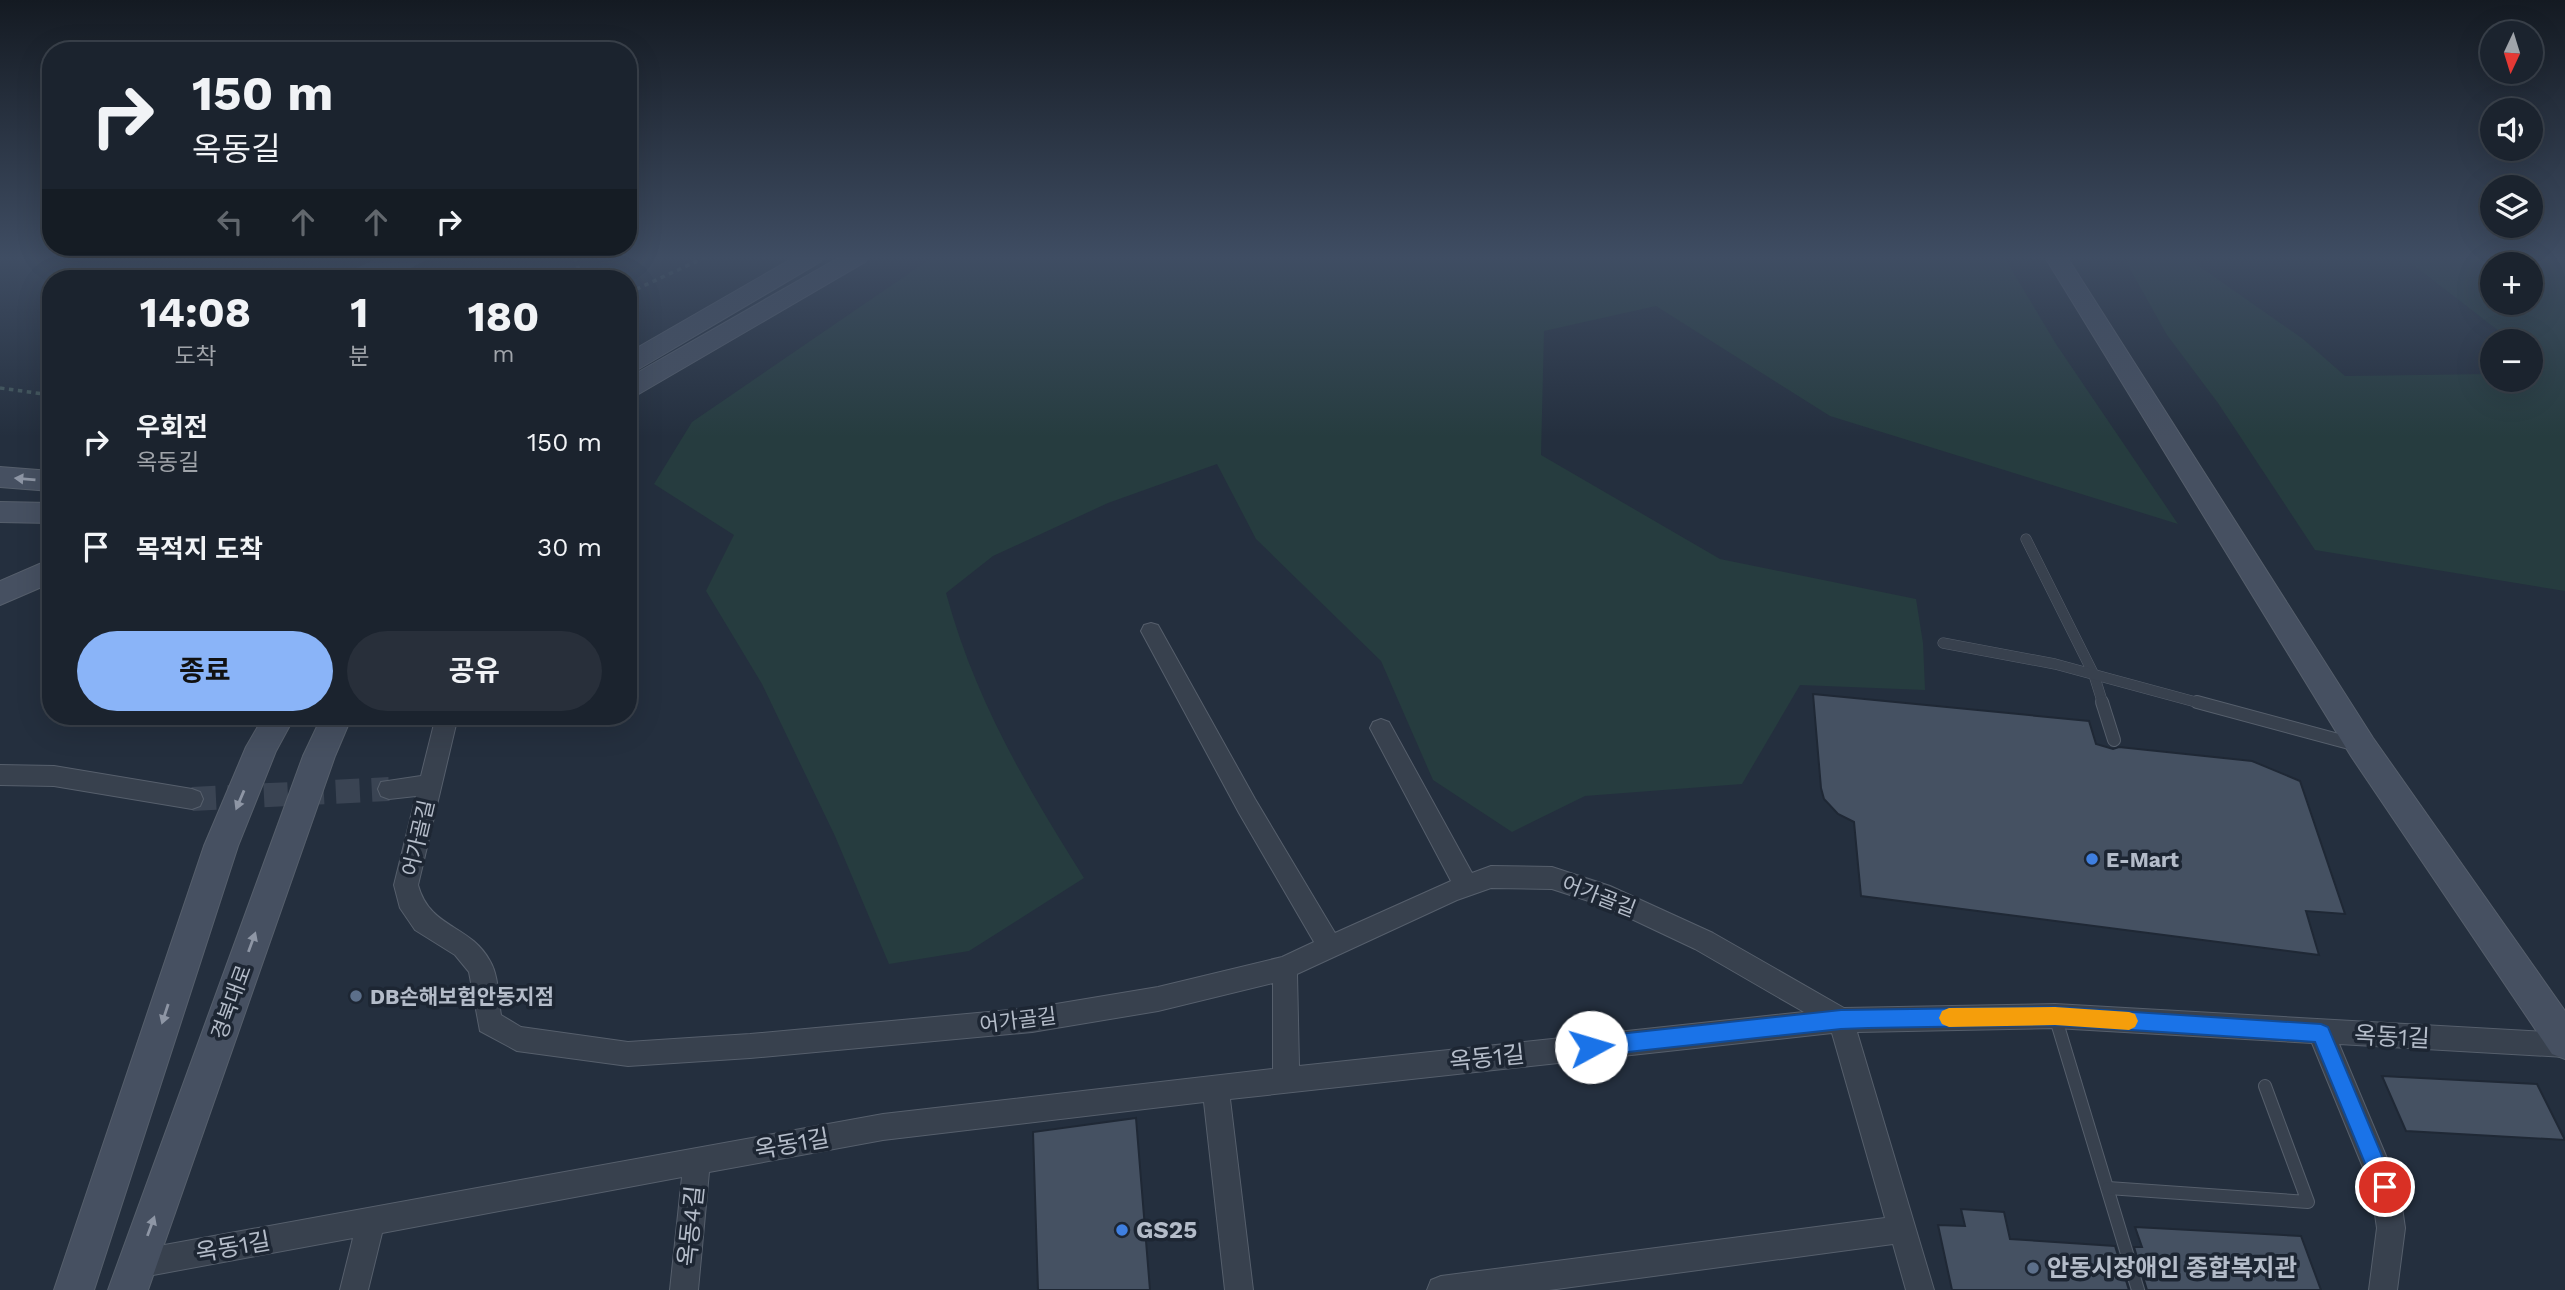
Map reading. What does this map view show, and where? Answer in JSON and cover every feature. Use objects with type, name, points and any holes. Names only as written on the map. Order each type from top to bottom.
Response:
[{"type":"street","points":[[637,359],[708,317]]},
{"type":"street","points":[[637,384],[753,317]]},
{"type":"street","points":[[2094,317],[2362,747],[2565,1044]]},
{"type":"street","points":[[0,477],[42,480]]},
{"type":"street","points":[[0,512],[42,513]]},
{"type":"street","points":[[0,594],[42,574]]},
{"type":"street","points":[[1151,631],[1247,807],[1330,947]]},
{"type":"street","name":"경북대로","points":[[133,1277],[314,769],[333,725]]},
{"type":"street","name":"어가골길","points":[[445,725],[407,885],[412,908],[424,922],[464,947],[481,968],[489,1022],[517,1039],[628,1054],[750,1046],[1032,1020],[1158,999],[1285,968],[1491,877],[1552,878],[1610,897],[1704,941],[1841,1020]]},
{"type":"street","points":[[1381,728],[1466,886]]},
{"type":"street","points":[[74,1290],[221,846],[262,731]]},
{"type":"street","points":[[0,775],[54,776],[192,799]]},
{"type":"street","points":[[389,789],[429,785]]},
{"type":"street","points":[[1285,968],[1286,1080]]},
{"type":"street","name":"옥동1길","points":[[133,1277],[371,1222],[883,1128],[1286,1080],[1841,1020],[2055,1016],[2321,1033],[2565,1044]]},
{"type":"street","points":[[1841,1020],[1920,1290]]},
{"type":"street","points":[[2321,1033],[2385,1187],[2391,1228],[2383,1290]]},
{"type":"street","points":[[1216,1088],[1239,1290]]},
{"type":"street","name":"옥동4길","points":[[684,1290],[697,1161]]},
{"type":"street","points":[[354,1290],[371,1222]]},
{"type":"street","points":[[1441,1290],[1904,1229]]},
{"type":"lane","points":[[2026,539],[2094,675],[2114,740]]},
{"type":"lane","points":[[1944,643],[2054,664],[2362,747]]},
{"type":"lane","points":[[2055,1016],[2138,1290]]},
{"type":"lane","points":[[2108,1188],[2308,1202],[2265,1086]]},
{"type":"path","points":[[0,388],[42,394]]},
{"type":"green space","points":[[845,317],[1606,317],[1544,331],[1541,455],[1720,559],[1916,599],[1923,643],[1925,690],[1800,685],[1742,784],[1585,796],[1512,832],[1433,780],[1381,661],[1256,539],[1217,464],[1108,503],[993,556],[946,593],[987,706],[1022,776],[1084,878],[969,951],[889,964],[835,836],[762,684],[706,591],[734,535],[654,484],[692,422]]},
{"type":"green space","points":[[1674,317],[2040,317],[2178,524],[1830,416]]},
{"type":"green space","points":[[2157,317],[2272,317],[2303,339],[2345,376],[2480,374],[2480,392],[2543,392],[2543,329],[2496,329],[2481,317],[2565,317],[2565,591],[2315,550],[2218,403],[2167,335]]},
{"type":"building","name":"E-Mart","points":[[1813,694],[2089,721],[2096,744],[2113,749],[2119,747],[2252,761],[2300,781],[2345,914],[2306,911],[2319,955],[1861,896],[1854,822],[1838,814],[1824,799],[1821,788]]},
{"type":"building","points":[[2382,1076],[2537,1084],[2565,1140],[2406,1131]]},
{"type":"building","points":[[1136,1118],[1150,1290],[1038,1290],[1033,1132]]},
{"type":"building","name":"안동시장애인 종합복지관","points":[[1961,1209],[2004,1212],[2010,1239],[2115,1246],[2129,1290],[1952,1290],[1938,1225],[1965,1226]]},
{"type":"building","points":[[2135,1227],[2301,1236],[2321,1290],[2147,1290],[2134,1247],[2142,1247]]},
{"type":"tunnel","points":[[192,799],[389,789]]},
{"type":"slow traffic","points":[[1949,1018],[2055,1016],[2129,1021]]},
{"type":"place","name":"E-Mart","points":[[2092,859]]},
{"type":"place","name":"DB손해보험안동지점","points":[[356,996]]},
{"type":"place","name":"GS25","points":[[1122,1230]]},
{"type":"place","name":"안동시장애인 종합복지관","points":[[2033,1268]]},
{"type":"route","points":[[1591,1047],[1868,1019],[2055,1016],[2321,1033],[2385,1187]]}]
